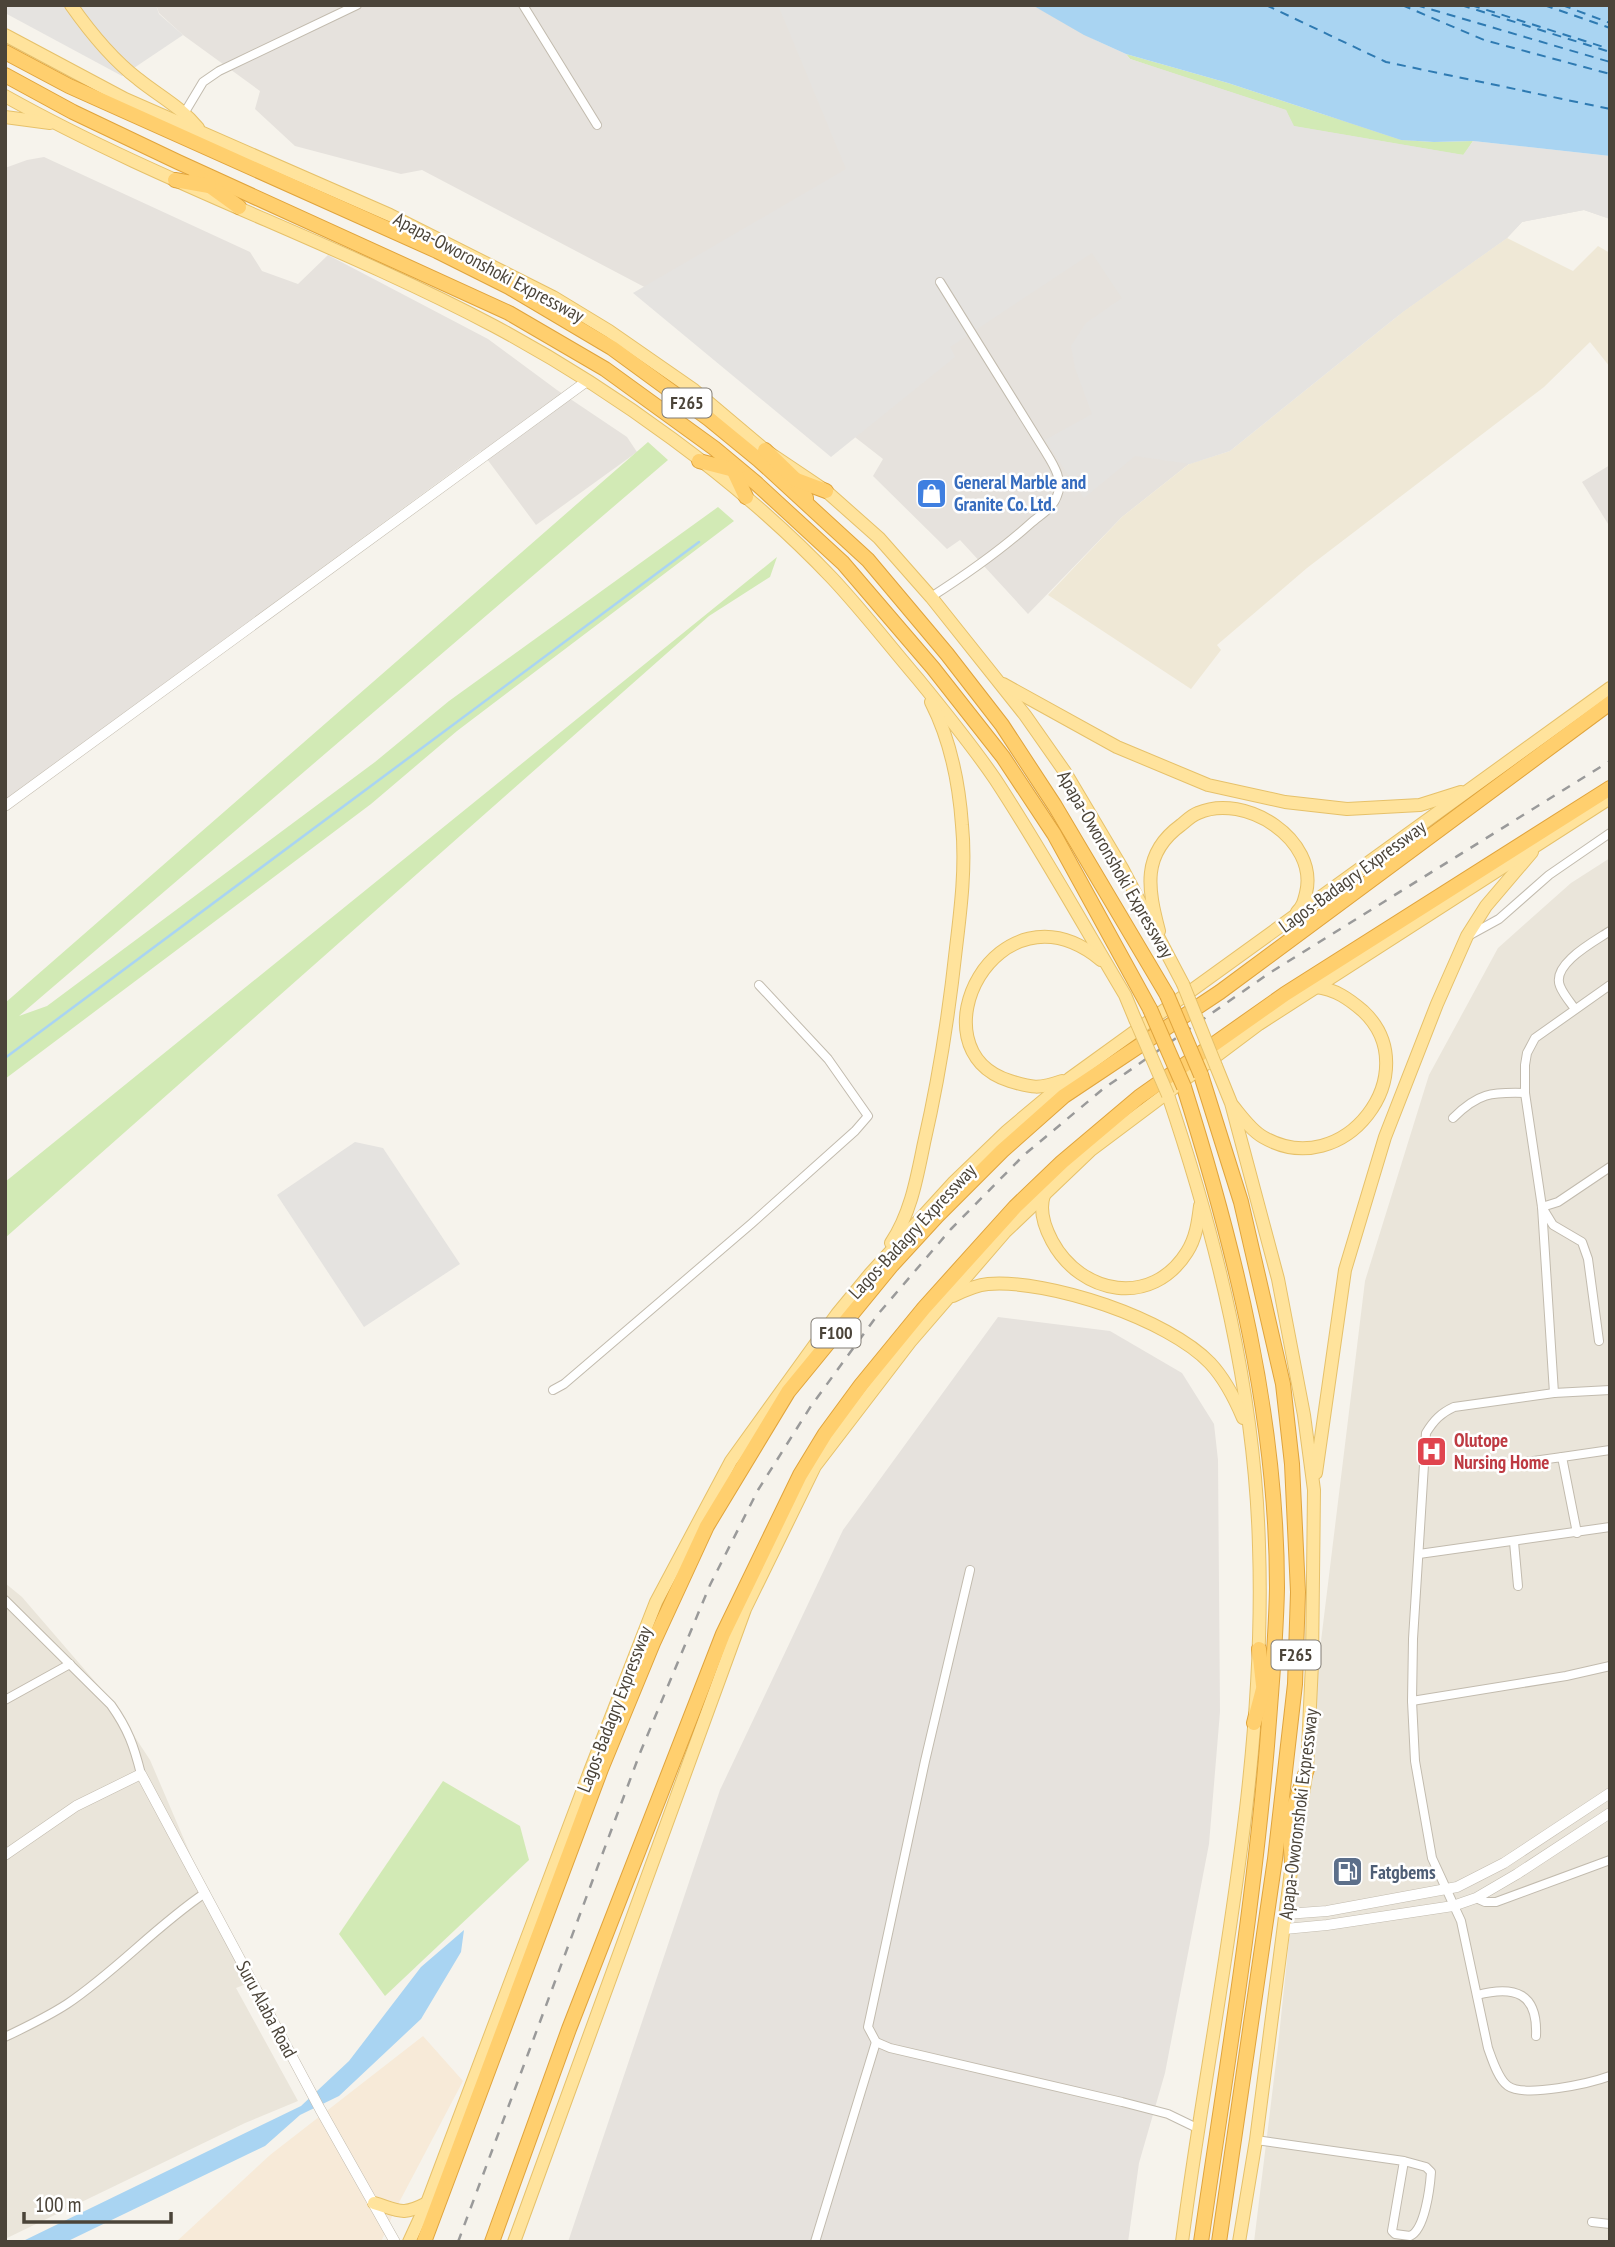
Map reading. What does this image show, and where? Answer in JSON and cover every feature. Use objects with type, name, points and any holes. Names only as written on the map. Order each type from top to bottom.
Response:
[{"type":"highway","name":"Apapa-Oworonshoki Expressway","points":[[5,52],[69,86],[437,251],[509,288],[612,348],[759,455],[867,560],[912,609],[1002,725],[1055,806],[1167,995],[1201,1075],[1241,1202],[1283,1384],[1292,1464],[1297,1592],[1295,1684],[1275,1860],[1219,2242]]},
{"type":"highway","name":"Apapa-Oworonshoki Expressway","points":[[5,75],[73,112],[178,162],[509,313],[605,369],[714,448],[843,563],[933,668],[1003,757],[1054,834],[1150,1009],[1184,1087],[1220,1206],[1250,1332],[1262,1398],[1274,1524],[1277,1586],[1275,1649],[1261,1723],[1259,1842],[1201,2242]]},
{"type":"highway","points":[[178,162],[239,207]]},
{"type":"highway","points":[[175,180],[239,188]]},
{"type":"highway","points":[[746,497],[745,475],[759,455],[796,480],[826,491]]},
{"type":"highway","points":[[699,461],[745,475]]},
{"type":"highway","points":[[796,480],[812,509]]},
{"type":"highway","name":"Lagos-Badagry Expressway","points":[[424,2242],[601,1769],[653,1643],[707,1526],[788,1392],[892,1265],[937,1216],[1064,1096],[1220,992],[1610,703]]},
{"type":"highway","name":"F100","points":[[492,2242],[569,2029],[723,1634],[800,1475],[861,1385],[1015,1207],[1062,1162],[1139,1097],[1284,994],[1610,788]]},
{"type":"highway","points":[[1259,1648],[1263,1687],[1261,1723]]},
{"type":"highway","points":[[1263,1687],[1275,1649]]},
{"type":"highway","points":[[1285,1768],[1292,1863]]},
{"type":"highway","points":[[1275,1860],[1307,1769]]},
{"type":"main road","points":[[71,5],[107,49],[137,78],[185,112],[201,131]]},
{"type":"main road","name":"Apapa-Oworonshoki Expressway","points":[[5,36],[114,93],[390,215],[553,296],[694,390],[759,455],[826,491],[879,538],[932,597],[998,680],[1065,772],[1122,867],[1183,984],[1231,1103],[1286,1313],[1314,1490],[1312,1664],[1307,1769],[1256,2140],[1239,2242]]},
{"type":"main road","name":"Apapa-Oworonshoki Expressway","points":[[5,96],[54,123],[175,180],[484,321],[587,381],[645,419],[746,497],[830,576],[872,622],[956,726],[994,778],[1125,995],[1168,1095],[1201,1202],[1233,1335],[1252,1438],[1259,1546],[1261,1723],[1197,2128],[1182,2242]]},
{"type":"main road","points":[[5,117],[54,123]]},
{"type":"main road","points":[[870,1274],[895,1238],[909,1208],[944,1046],[961,902],[962,825],[951,755],[932,704],[916,677]]},
{"type":"main road","points":[[998,680],[1117,747],[1208,785],[1284,802],[1347,808],[1420,805],[1450,797],[1483,781]]},
{"type":"main road","name":"Lagos-Badagry Expressway","points":[[409,2242],[427,2203],[656,1602],[731,1461],[836,1314],[954,1182],[1007,1131],[1069,1079],[1610,688]]},
{"type":"main road","points":[[514,2242],[746,1609],[816,1466],[910,1342],[1005,1232],[1091,1150],[1259,1024],[1610,799]]},
{"type":"main road","points":[[1162,941],[1150,895],[1150,871],[1156,854],[1166,836],[1198,813],[1227,807],[1255,814],[1275,825],[1303,858],[1308,886],[1302,907],[1288,923]]},
{"type":"main road","points":[[1314,1490],[1345,1270],[1385,1137],[1467,936],[1493,897],[1539,843]]},
{"type":"main road","points":[[1069,1079],[1043,1088],[995,1076],[974,1055],[965,1032],[973,985],[990,960],[1007,947],[1030,939],[1055,937],[1074,943],[1108,965]]},
{"type":"main road","points":[[1231,1103],[1247,1124],[1262,1137],[1304,1149],[1321,1147],[1341,1139],[1361,1124],[1377,1102],[1384,1082],[1385,1056],[1379,1034],[1367,1016],[1352,1001],[1334,990],[1316,987]]},
{"type":"main road","points":[[1044,1195],[1042,1211],[1046,1231],[1058,1252],[1071,1267],[1087,1279],[1101,1286],[1121,1289],[1150,1283],[1176,1267],[1188,1251],[1196,1233],[1201,1202]]},
{"type":"main road","points":[[950,1297],[987,1284],[1041,1288],[1074,1296],[1155,1324],[1186,1343],[1211,1364],[1229,1390],[1252,1438]]},
{"type":"main road","points":[[374,2203],[410,2212],[427,2203]]},
{"type":"street","points":[[185,112],[203,82],[219,71],[357,5]]},
{"type":"street","points":[[523,5],[597,124]]},
{"type":"street","points":[[932,597],[1015,538],[1053,504],[1059,485],[1056,471],[1045,451],[940,282]]},
{"type":"street","points":[[5,806],[587,381]]},
{"type":"street","points":[[1467,936],[1499,919],[1549,875],[1610,833]]},
{"type":"street","points":[[1575,1009],[1558,983],[1560,973],[1571,958],[1610,931]]},
{"type":"street","points":[[553,1390],[564,1384],[751,1224],[855,1131],[868,1116],[828,1059],[759,985]]},
{"type":"street","points":[[1554,1393],[1542,1207],[1525,1093],[1525,1065],[1527,1053],[1535,1038],[1610,985]]},
{"type":"street","points":[[1453,1118],[1475,1098],[1525,1093]]},
{"type":"street","points":[[1542,1207],[1558,1202],[1610,1167]]},
{"type":"street","points":[[1542,1207],[1553,1225],[1582,1242],[1588,1259],[1599,1341]]},
{"type":"street","points":[[1610,1390],[1554,1393],[1454,1407],[1441,1413],[1433,1421],[1426,1433],[1413,1639],[1412,1701],[1415,1761],[1432,1858],[1461,1921],[1488,2048],[1505,2083],[1510,2088],[1517,2089],[1581,2086],[1610,2076]]},
{"type":"street","points":[[1511,1464],[1610,1450]]},
{"type":"street","points":[[1562,1457],[1577,1533]]},
{"type":"street","points":[[1419,1554],[1610,1527]]},
{"type":"street","points":[[1514,1542],[1517,1586]]},
{"type":"street","points":[[971,1570],[925,1761],[867,2027],[876,2042],[890,2048],[1122,2102],[1168,2114],[1197,2128]]},
{"type":"street","points":[[5,1600],[111,1705],[132,1740],[141,1774],[76,1805],[5,1855]]},
{"type":"street","points":[[5,1700],[70,1664]]},
{"type":"street","points":[[1412,1701],[1566,1676],[1610,1666]]},
{"type":"street","name":"Suru Alaba Road","points":[[141,1774],[320,2109],[396,2242]]},
{"type":"street","points":[[1286,1914],[1327,1911],[1445,1891],[1471,1881],[1503,1863],[1610,1793]]},
{"type":"street","points":[[1285,1929],[1327,1926],[1453,1906],[1476,1898],[1610,1813]]},
{"type":"street","points":[[1476,1898],[1485,1902],[1496,1902],[1610,1860]]},
{"type":"street","points":[[5,2037],[68,2003],[171,1916],[205,1893]]},
{"type":"street","points":[[1477,1995],[1498,1990],[1522,1996],[1529,2001],[1537,2016],[1536,2036]]},
{"type":"street","points":[[815,2242],[876,2042]]},
{"type":"street","points":[[1256,2140],[1404,2161],[1426,2167],[1431,2172],[1420,2229],[1410,2236],[1395,2234],[1392,2226],[1404,2161]]},
{"type":"street","points":[[1592,2222],[1610,2224]]},
{"type":"shaded area","points":[[5,5],[156,5],[159,14],[183,35],[122,76],[5,13]]},
{"type":"shaded area","points":[[156,5],[1032,5],[1129,59],[1464,155],[1610,219],[1584,210],[1522,222],[1507,238],[1189,464],[1122,517],[1028,614],[960,540],[947,549],[873,476],[883,459],[751,356],[671,301],[422,170],[401,174],[295,146],[255,109],[260,91],[183,35],[159,13]]},
{"type":"shaded area","points":[[778,5],[1032,5],[1084,35],[1126,54],[1130,59],[1286,110],[1294,126],[1463,155],[1473,141],[1610,156],[1610,219],[1584,210],[1522,222],[1507,238],[1404,311],[1230,451],[1190,464],[1135,456],[1084,498],[1045,440],[1092,414],[1075,368],[1071,346],[1086,323],[1122,298],[1092,253],[950,347],[955,357],[831,457],[633,293],[846,169]]},
{"type":"shaded area","points":[[44,157],[250,252],[262,271],[298,284],[328,255],[488,339],[627,437],[637,452],[536,525],[481,451],[5,800],[5,168]]},
{"type":"shaded area","points":[[1507,238],[1573,271],[1598,246],[1610,253],[1610,367],[1590,342],[1544,387],[1307,568],[1217,645],[1221,650],[1191,689],[1048,595],[1122,517],[1189,464],[1230,451],[1404,311]]},
{"type":"shaded area","points":[[1610,465],[1610,527],[1582,482]]},
{"type":"shaded area","points":[[1610,858],[1610,2242],[1254,2242],[1278,2046],[1316,1682],[1365,1281],[1429,1075],[1498,948],[1571,883]]},
{"type":"shaded area","points":[[355,1142],[383,1148],[460,1264],[364,1327],[277,1195]]},
{"type":"shaded area","points":[[998,1317],[1110,1331],[1182,1373],[1214,1424],[1218,1460],[1220,1712],[1209,1844],[1165,2073],[1139,2163],[1128,2242],[568,2242],[720,1790],[843,1530]]},
{"type":"shaded area","points":[[5,1583],[22,1597],[110,1699],[150,1760],[246,1984],[236,1988],[298,2101],[245,2123],[5,2239]]},
{"type":"shaded area","points":[[423,2036],[463,2081],[381,2242],[176,2242],[270,2155]]},
{"type":"green space","points":[[1126,54],[1228,83],[1401,140],[1473,141],[1464,155],[1293,126],[1286,110],[1130,59]]},
{"type":"green space","points":[[648,442],[668,460],[19,1016],[47,1006],[375,762],[449,701],[718,507],[734,521],[457,731],[371,804],[5,1079],[5,1003]]},
{"type":"green space","points":[[777,557],[770,577],[709,616],[5,1238],[5,1182]]},
{"type":"green space","points":[[443,1781],[520,1826],[529,1860],[385,1996],[339,1934]]},
{"type":"water","points":[[1032,5],[1610,5],[1610,156],[1473,141],[1401,140],[1228,83],[1126,54],[1084,35]]},
{"type":"water","points":[[464,1930],[461,1952],[421,2019],[339,2096],[300,2115],[265,2146],[66,2242],[21,2242],[301,2106],[349,2061],[421,1967]]},
{"type":"waterway","points":[[5,1058],[699,542]]},
{"type":"ferry route","points":[[1266,5],[1386,62],[1610,109]]},
{"type":"ferry route","points":[[1402,5],[1484,40],[1610,74]]},
{"type":"ferry route","points":[[1416,5],[1610,62]]},
{"type":"ferry route","points":[[1461,5],[1610,52]]},
{"type":"ferry route","points":[[1471,5],[1610,49]]},
{"type":"ferry route","points":[[1544,5],[1610,28]]},
{"type":"ferry route","points":[[1562,5],[1610,23]]},
{"type":"railway","points":[[458,2242],[640,1753],[710,1585],[758,1490],[811,1406],[879,1313],[951,1229],[1024,1155],[1103,1089],[1268,974],[1610,761]]},
{"type":"place","name":"General Marble and Granite Co. Ltd.","points":[[931,493]]},
{"type":"place","name":"Olutope Nursing Home","points":[[1431,1451]]},
{"type":"place","name":"Fatgbems","points":[[1347,1872]]}]
